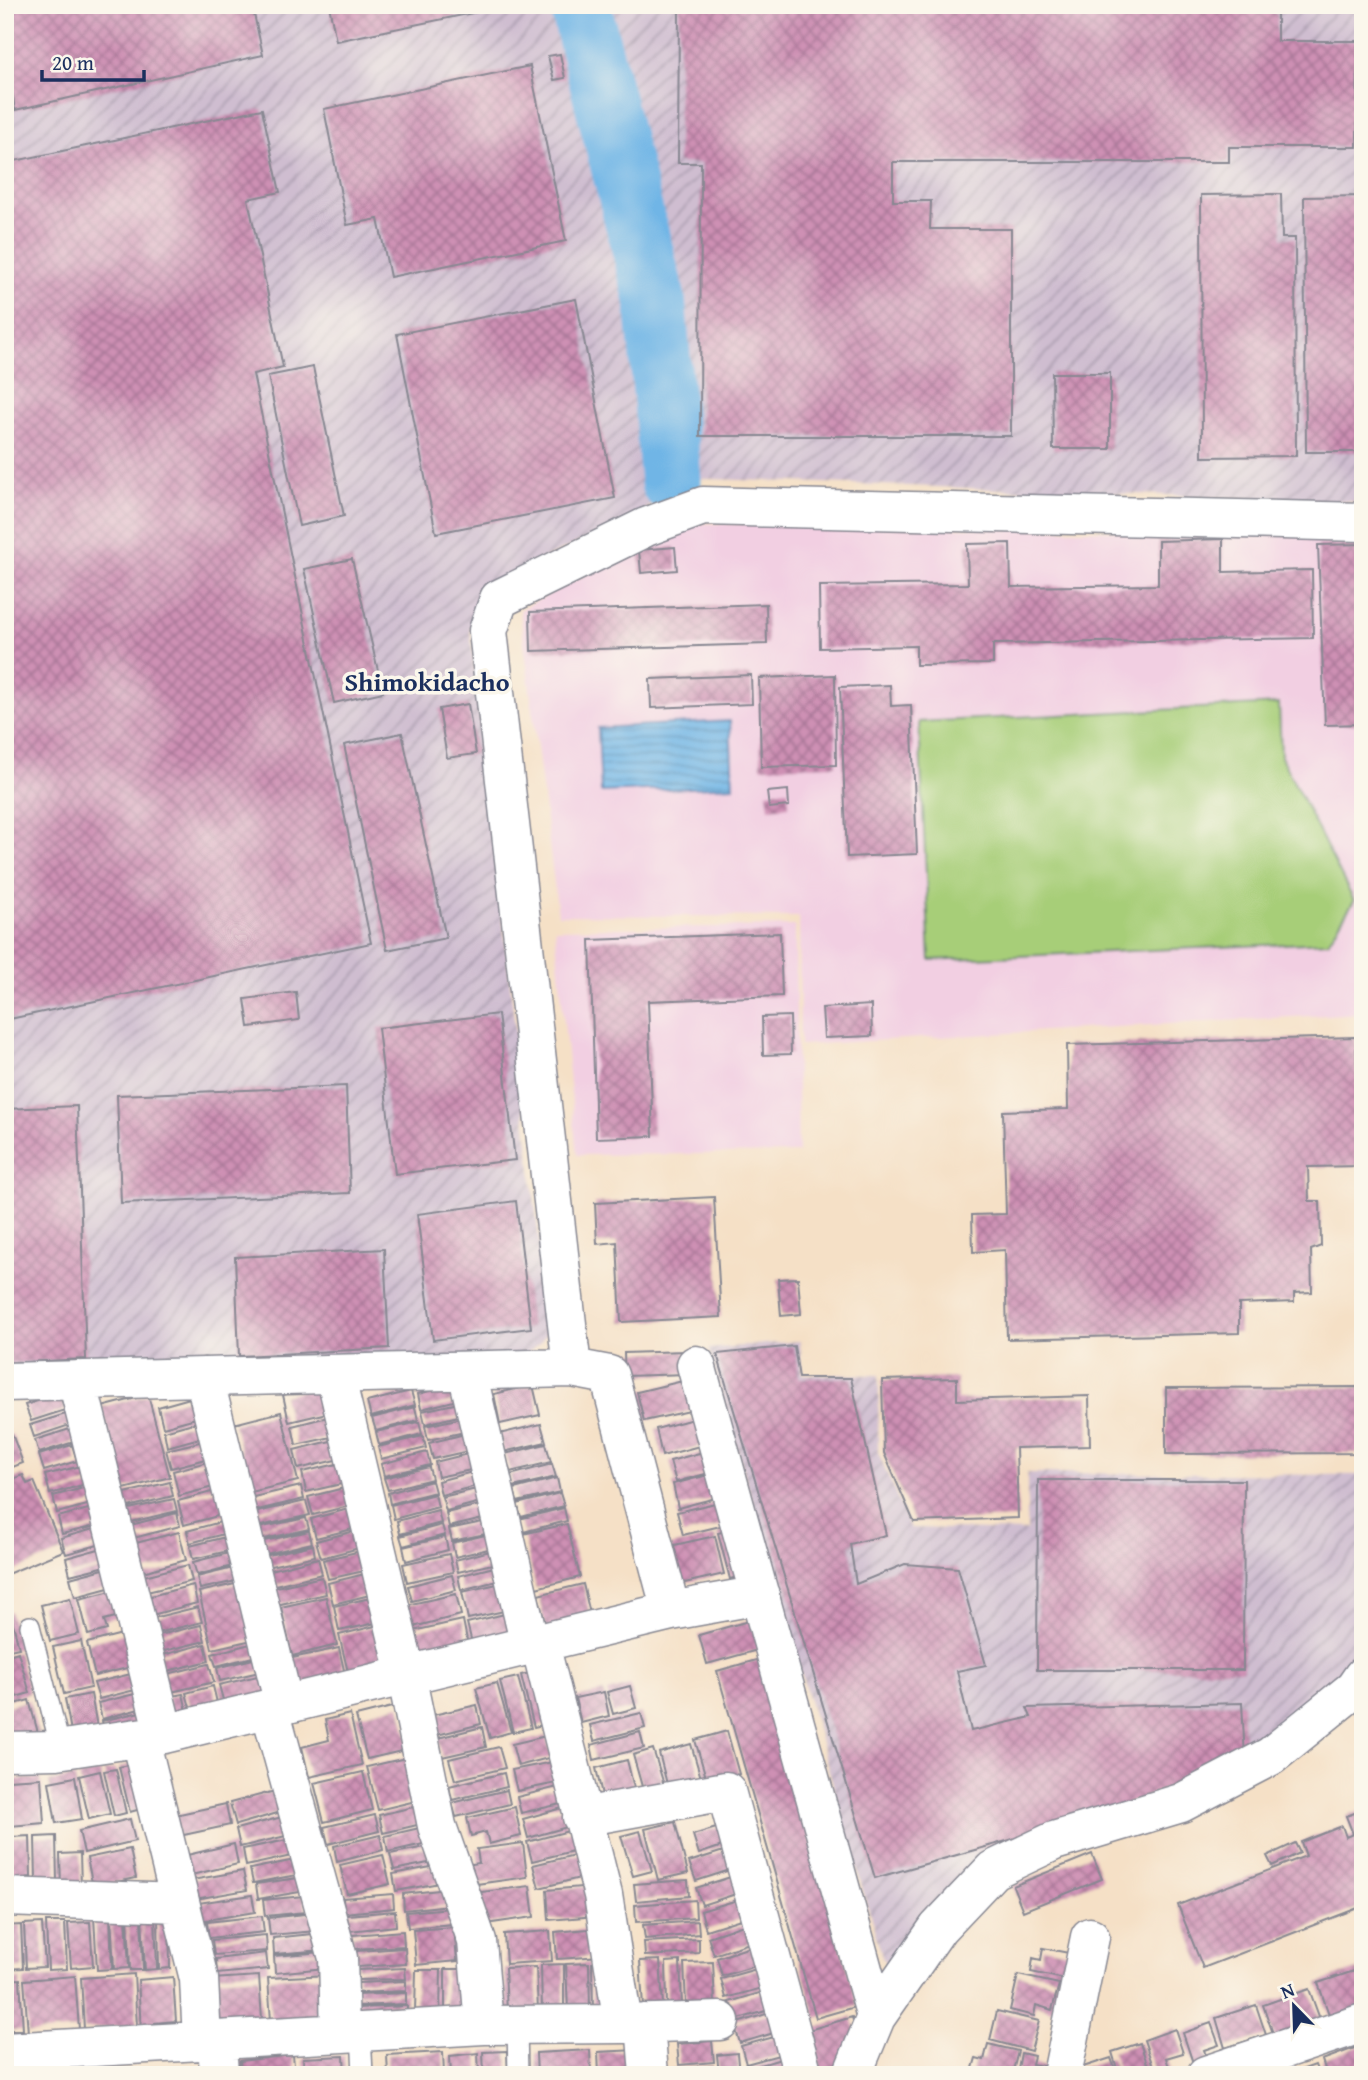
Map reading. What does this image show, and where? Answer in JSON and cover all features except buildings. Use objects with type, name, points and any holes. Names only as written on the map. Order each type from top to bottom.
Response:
[{"type":"street","points":[[572,1368],[488,631],[499,599],[646,527],[703,506],[1363,522]]},
{"type":"street","points":[[696,1365],[876,2017]]},
{"type":"street","points":[[5,1382],[572,1368],[609,1376],[671,1611]]},
{"type":"street","points":[[467,1371],[535,1645],[649,2075]]},
{"type":"street","points":[[335,1374],[405,1674],[437,1826],[477,1941],[500,2025]]},
{"type":"street","points":[[204,1377],[277,1707],[338,1958],[350,2032]]},
{"type":"street","points":[[78,1380],[152,1736],[180,1903],[199,1979],[213,2052]]},
{"type":"street","points":[[5,1751],[61,1750],[152,1736],[671,1611],[760,1595]]},
{"type":"street","points":[[852,2075],[876,2017],[938,1928],[993,1870],[1054,1841],[1181,1802],[1260,1762],[1354,1689],[1363,1676]]},
{"type":"street","points":[[582,1817],[726,1791],[803,2075]]},
{"type":"street","points":[[5,1897],[180,1903]]},
{"type":"street","points":[[1062,2075],[1090,1937]]},
{"type":"street","points":[[5,2052],[213,2052],[350,2032],[500,2025],[720,2021]]},
{"type":"street","points":[[1206,2075],[1363,2023]]},
{"type":"lane","points":[[30,1626],[61,1750]]},
{"type":"lane","points":[[500,2025],[518,2075]]},
{"type":"lane","points":[[350,2032],[363,2075]]},
{"type":"shaded area","points":[[5,5],[565,5],[662,476],[655,497],[644,512],[495,581],[478,598],[470,629],[549,1329],[539,1344],[520,1358],[5,1374]]},
{"type":"shaded area","points":[[596,5],[1363,5],[1363,502],[682,478],[668,292]]},
{"type":"shaded area","points":[[681,523],[1363,535],[1363,1013],[800,1045],[799,917],[558,915],[520,610]]},
{"type":"shaded area","points":[[795,926],[798,1153],[577,1155],[555,929]]},
{"type":"shaded area","points":[[800,1341],[802,1374],[879,1375],[878,1452],[910,1528],[1027,1531],[1027,1473],[1363,1475],[1363,1641],[1340,1674],[1246,1758],[1034,1838],[962,1874],[891,1972],[882,1957],[709,1349]]},
{"type":"green space","points":[[1279,704],[1281,757],[1354,901],[1328,942],[930,960],[919,722]]},
{"type":"water","points":[[730,721],[733,786],[601,792],[598,728]]},
{"type":"waterway","points":[[580,5],[655,299],[671,482]]},
{"type":"district","name":"Shimokidacho","points":[[427,681]]}]
